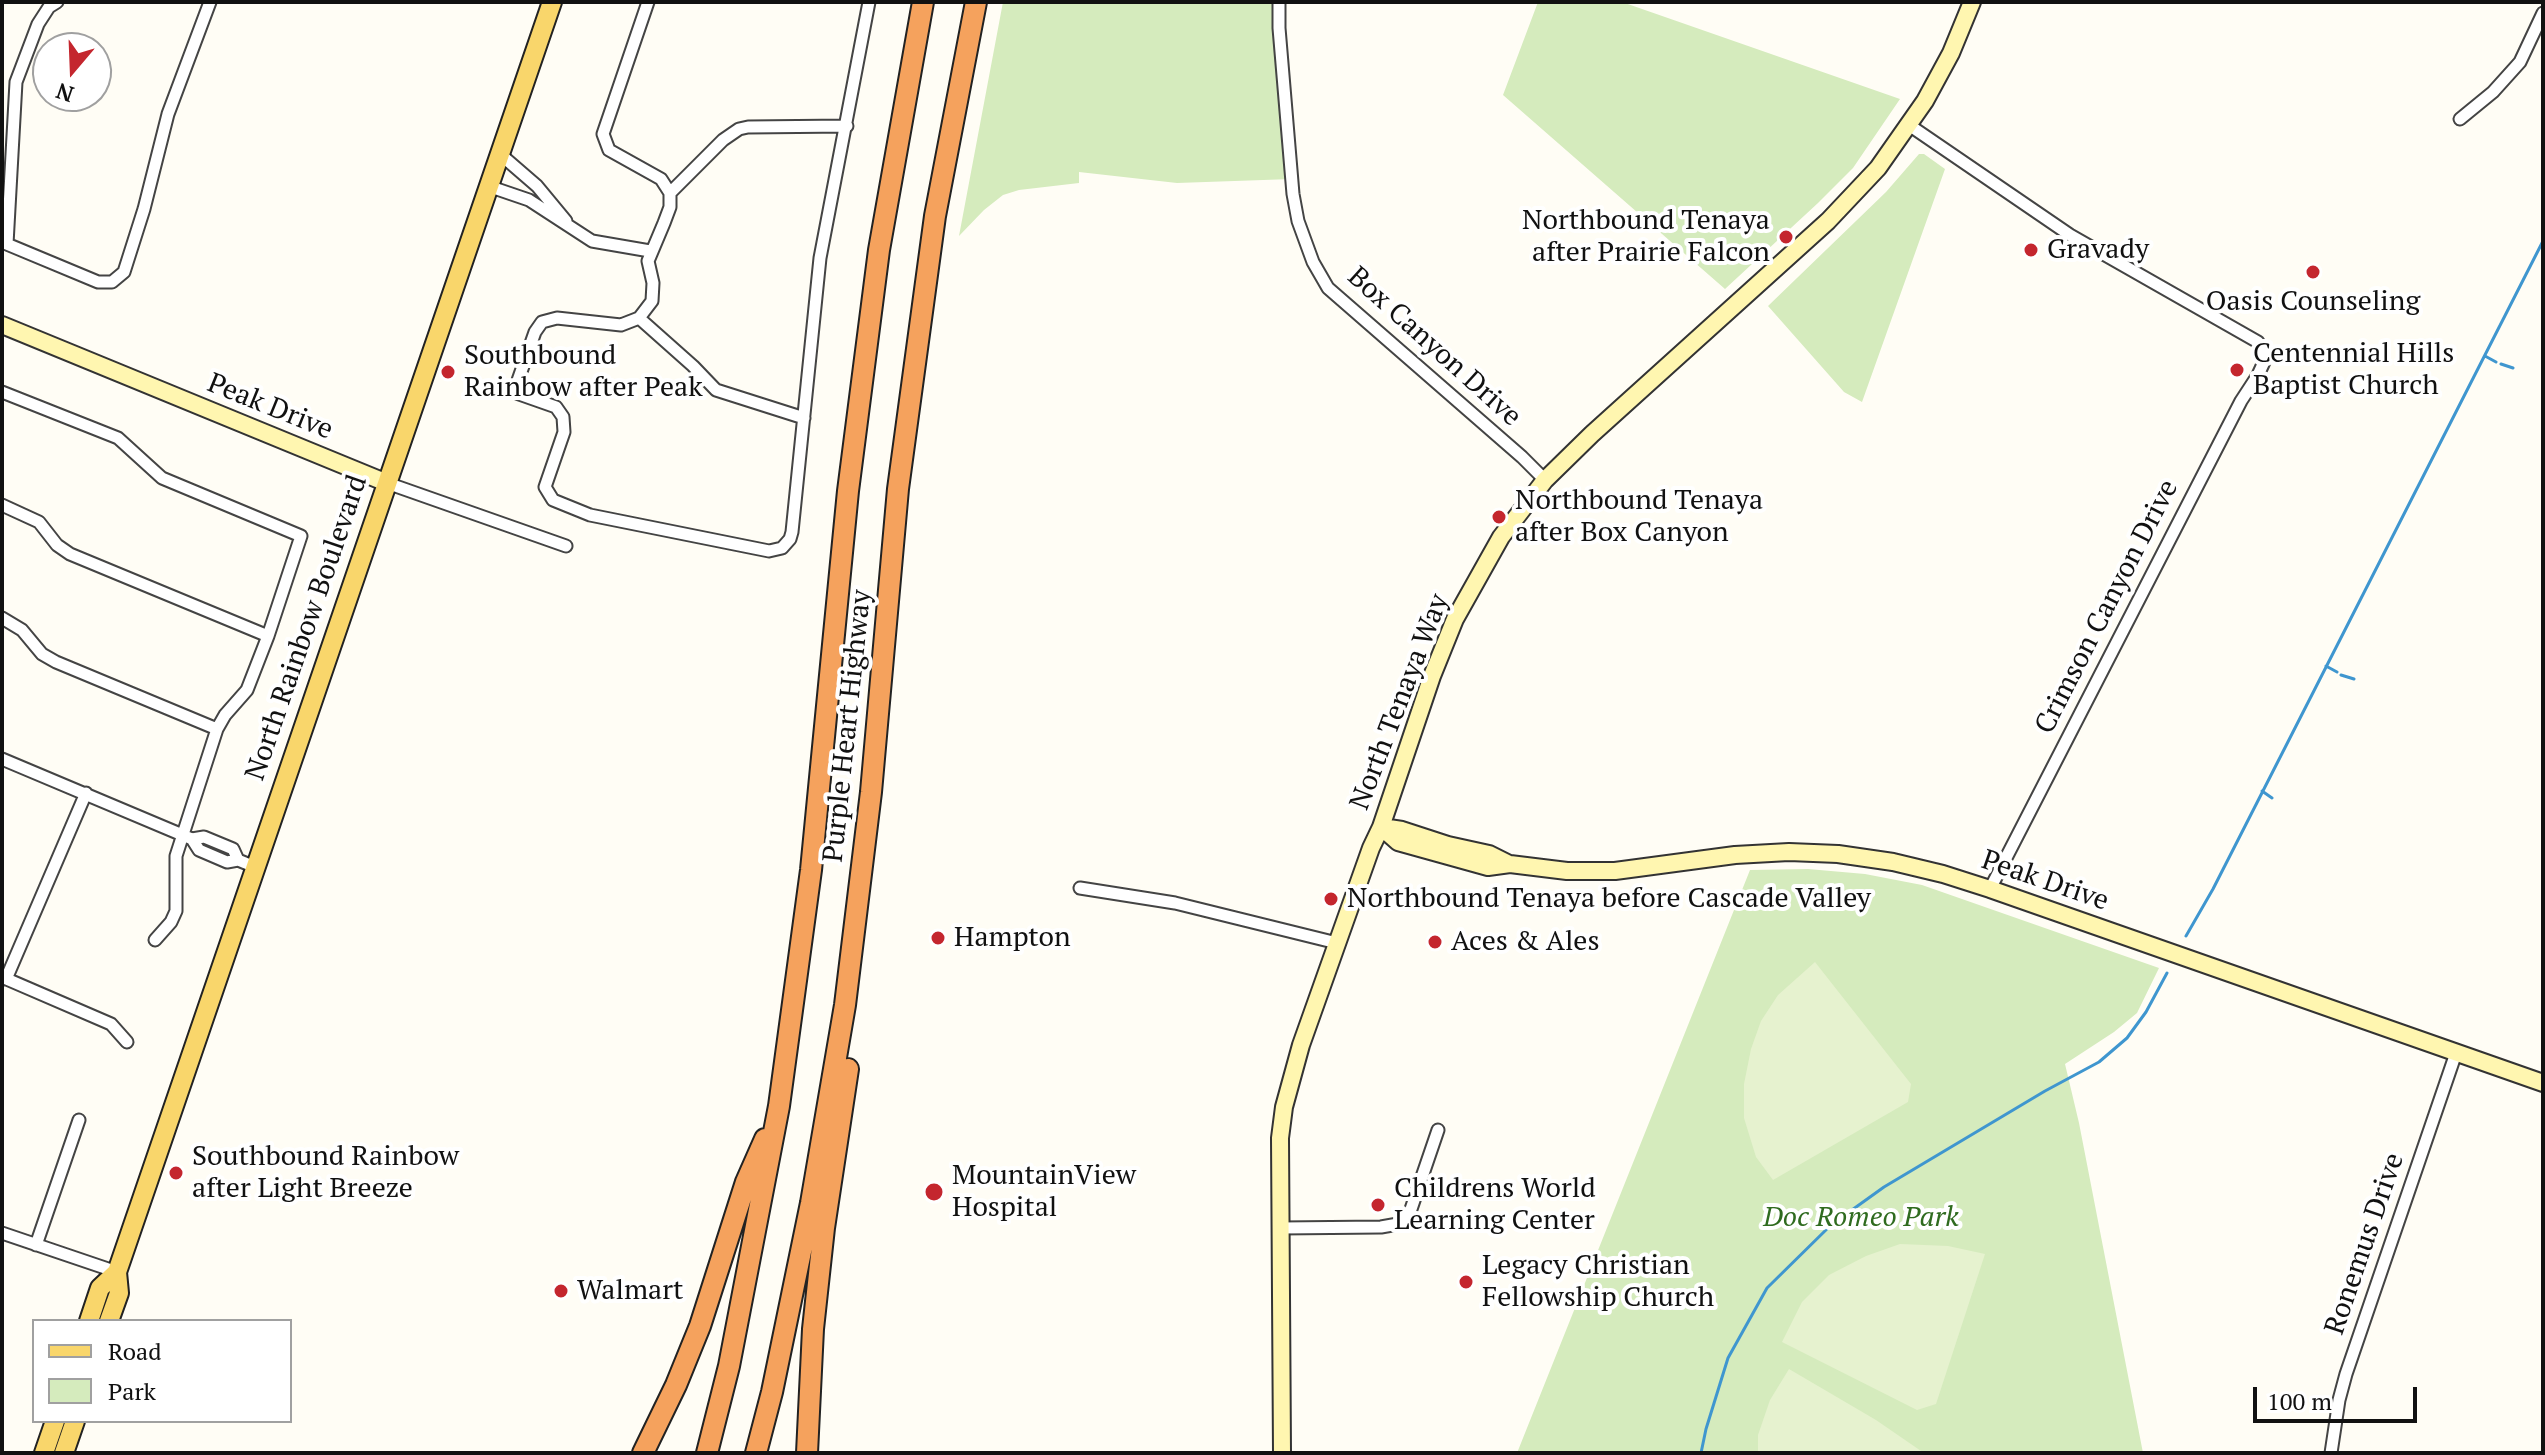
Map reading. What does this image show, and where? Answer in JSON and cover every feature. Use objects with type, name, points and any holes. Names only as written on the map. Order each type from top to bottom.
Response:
[{"type":"highway","name":"Purple Heart Highway","points":[[707,1453],[729,1366],[779,1106],[811,870],[848,491],[879,250],[923,2]]},
{"type":"highway","name":"Purple Heart Highway","points":[[756,1453],[772,1392],[814,1188],[845,1005],[871,792],[898,489],[935,216],[976,2]]},
{"type":"highway","points":[[807,1453],[810,1373],[824,1228],[876,855],[871,792]]},
{"type":"highway","points":[[643,1453],[700,1326],[746,1182],[779,1106]]},
{"type":"main road","name":"North Rainbow Boulevard","points":[[110,1319],[119,1293],[117,1272],[247,863],[387,483],[552,2]]},
{"type":"main road","name":"North Tenaya Way","points":[[1282,1453],[1280,1138],[1284,1107],[1295,1063],[1337,943],[1455,619],[1501,537],[1545,480],[1828,221],[1878,168],[1909,125],[1951,53],[1972,2]]},
{"type":"main road","name":"Peak Drive","points":[[2,325],[387,483]]},
{"type":"main road","name":"Peak Drive","points":[[1381,827],[1489,854],[1510,864],[1567,871],[1615,871],[1735,855],[1820,852],[1893,862],[1990,889],[2543,1083]]},
{"type":"main road","name":"North Rainbow Boulevard","points":[[90,1319],[100,1288],[117,1272]]},
{"type":"main road","points":[[44,1453],[64,1425]]},
{"type":"main road","points":[[64,1425],[64,1453]]},
{"type":"street","points":[[57,2],[49,7],[38,24],[16,82],[4,243],[98,282],[112,282],[124,272],[168,114],[210,2]]},
{"type":"street","points":[[648,2],[603,139],[609,150],[661,179],[670,193],[670,207],[648,261],[654,292],[647,311],[631,323],[611,326],[548,318],[535,332],[516,386],[519,394],[556,407],[563,417],[564,432],[545,487],[553,500],[590,515],[769,551],[777,551],[787,544],[792,532],[820,258],[869,2]]},
{"type":"street","name":"Box Canyon Drive","points":[[1279,2],[1293,194],[1298,221],[1313,262],[1328,288],[1545,480]]},
{"type":"street","points":[[2460,119],[2493,92],[2520,62],[2543,13]]},
{"type":"street","name":"Crimson Canyon Drive","points":[[1909,125],[2070,235],[2258,342],[2264,362],[2234,414],[1990,889]]},
{"type":"street","points":[[670,193],[723,140],[739,129],[847,126]]},
{"type":"street","points":[[500,154],[537,186],[573,231]]},
{"type":"street","points":[[488,186],[529,200],[592,241],[650,251]]},
{"type":"street","points":[[639,318],[716,390],[804,418]]},
{"type":"street","points":[[2,392],[118,438],[162,478],[301,536],[247,690],[217,729],[188,837],[176,856],[176,911],[171,922],[155,940]]},
{"type":"street","name":"Peak Drive","points":[[387,483],[566,546]]},
{"type":"street","points":[[2,505],[39,522],[57,545],[70,554],[268,636]]},
{"type":"street","points":[[2,618],[22,630],[42,654],[56,662],[217,729]]},
{"type":"street","points":[[2,759],[188,837],[199,850],[227,862],[247,863]]},
{"type":"street","points":[[86,793],[4,978],[111,1024],[127,1042]]},
{"type":"street","points":[[1080,888],[1212,911],[1337,943]]},
{"type":"street","name":"Ronemus Drive","points":[[2331,1453],[2346,1374],[2456,1053]]},
{"type":"street","points":[[36,1245],[79,1120]]},
{"type":"street","points":[[1281,1228],[1381,1227],[1398,1224],[1409,1215],[1438,1130]]},
{"type":"street","points":[[2,1233],[117,1272]]},
{"type":"green space","points":[[1003,2],[1279,2],[1292,179],[1177,183],[1079,172],[1079,183],[1019,190],[1003,195],[959,236]]},
{"type":"green space","points":[[1538,2],[1622,2],[1900,99],[1853,168],[1725,289],[1503,95]]},
{"type":"green space","points":[[1919,154],[1924,154],[1945,169],[1862,402],[1844,392],[1768,306],[1886,192]]},
{"type":"green space","name":"Doc Romeo Park","points":[[1808,869],[1865,874],[1922,885],[2159,968],[2137,1013],[2065,1064],[2143,1453],[1517,1453],[1750,870]]},
{"type":"green space","points":[[1815,962],[1911,1084],[1908,1102],[1773,1180],[1756,1157],[1744,1118],[1744,1084],[1761,1021],[1778,995]]},
{"type":"green space","points":[[1900,1244],[1948,1246],[1985,1254],[1936,1404],[1917,1410],[1782,1342],[1802,1302],[1829,1275],[1866,1256]]},
{"type":"green space","points":[[1789,1369],[1876,1420],[1924,1453],[1758,1453],[1758,1435],[1770,1400]]},
{"type":"waterway","points":[[2186,936],[2213,889],[2543,241]]},
{"type":"waterway","points":[[2485,356],[2496,362]]},
{"type":"waterway","points":[[2501,364],[2513,368]]},
{"type":"waterway","points":[[2326,666],[2337,672]]},
{"type":"waterway","points":[[2341,675],[2354,679]]},
{"type":"waterway","points":[[2262,791],[2272,798]]},
{"type":"waterway","points":[[1701,1453],[1728,1358],[1767,1288],[1831,1225],[1884,1187],[2099,1062],[2127,1038],[2146,1012],[2167,973]]},
{"type":"place","name":"Northbound Tenaya after Prairie Falcon","points":[[1786,237]]},
{"type":"place","name":"Gravady","points":[[2031,250]]},
{"type":"place","name":"Oasis Counseling","points":[[2313,272]]},
{"type":"place","name":"Centennial Hills Baptist Church","points":[[2237,370]]},
{"type":"place","name":"Southbound Rainbow after Peak","points":[[448,372]]},
{"type":"place","name":"Northbound Tenaya after Box Canyon","points":[[1499,517]]},
{"type":"place","name":"Northbound Tenaya before Cascade Valley","points":[[1331,899]]},
{"type":"place","name":"Hampton","points":[[938,938]]},
{"type":"place","name":"Aces & Ales","points":[[1435,942]]},
{"type":"place","name":"Southbound Rainbow after Light Breeze","points":[[176,1173]]},
{"type":"place","name":"MountainView Hospital","points":[[934,1192]]},
{"type":"place","name":"Childrens World Learning Center","points":[[1378,1205]]},
{"type":"place","name":"Legacy Christian Fellowship Church","points":[[1466,1282]]},
{"type":"place","name":"Walmart","points":[[561,1291]]}]
